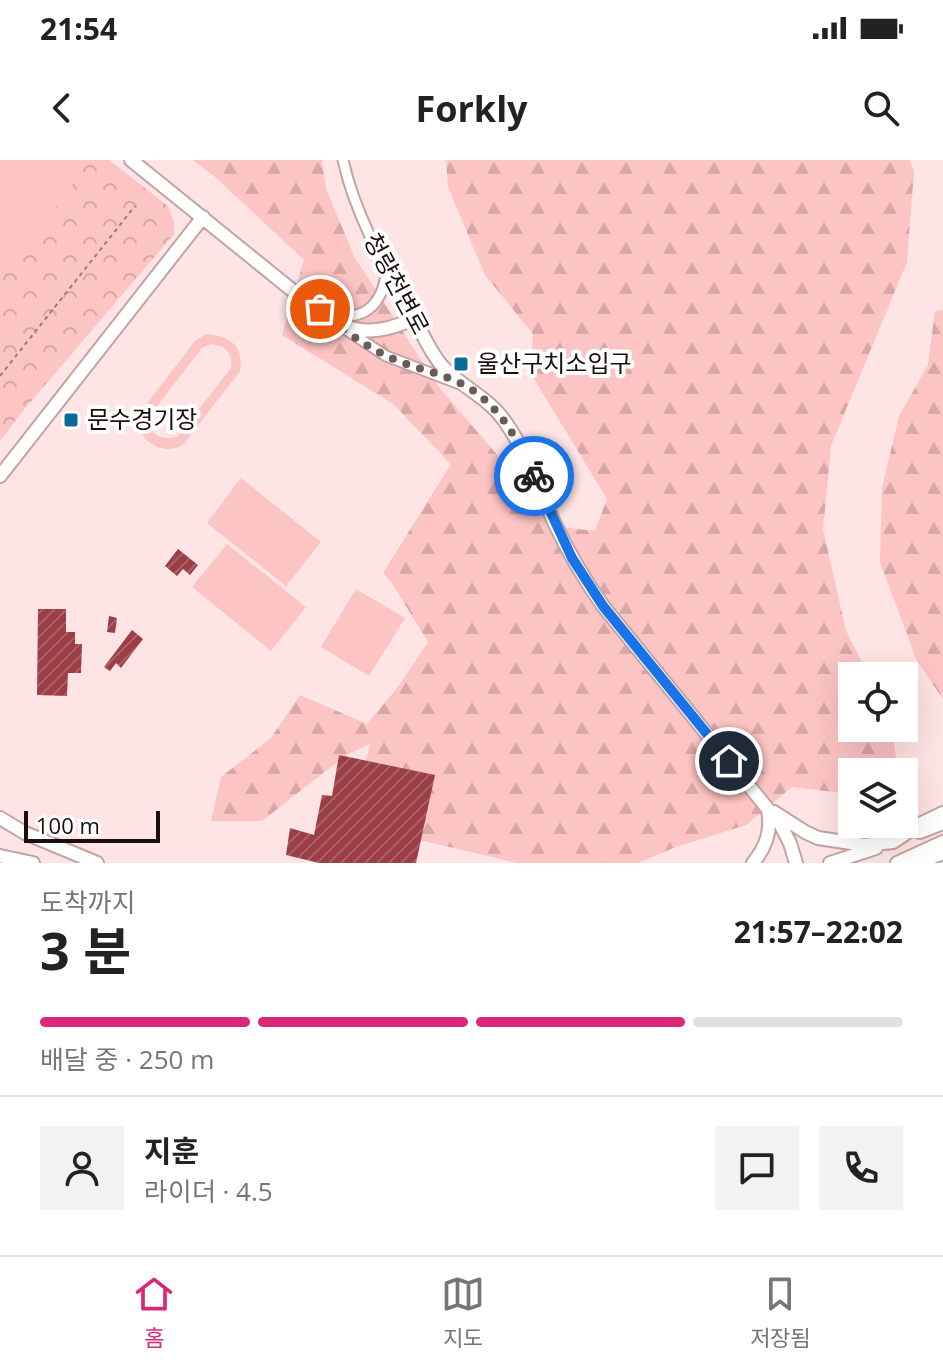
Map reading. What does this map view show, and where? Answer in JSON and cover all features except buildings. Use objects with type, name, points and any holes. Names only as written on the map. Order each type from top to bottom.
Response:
[{"type":"main road","points":[[131,160],[308,303],[336,322],[352,329],[379,331],[414,319]]},
{"type":"main road","points":[[0,476],[203,217]]},
{"type":"main road","name":"청량천변로","points":[[414,319],[444,369],[499,413],[514,435],[572,558],[603,606],[768,808],[790,843],[796,863]]},
{"type":"main road","points":[[768,808],[818,838],[864,845],[893,842],[943,813]]},
{"type":"main road","points":[[753,863],[769,836],[771,823],[768,808]]},
{"type":"main road","points":[[0,818],[25,833],[97,863]]},
{"type":"main road","points":[[830,863],[943,823]]},
{"type":"main road","points":[[899,862],[943,842]]},
{"type":"main road","points":[[899,862],[943,853]]},
{"type":"main road","points":[[0,856],[33,863]]},
{"type":"street","name":"청량천변로","points":[[343,160],[371,242],[414,319]]},
{"type":"street","points":[[308,303],[339,316],[364,312],[382,293],[387,269]]},
{"type":"street","points":[[336,322],[386,356],[464,385]]},
{"type":"path","points":[[0,376],[135,206]]},
{"type":"green space","points":[[0,160],[109,160],[168,206],[174,222],[174,234],[0,441]]},
{"type":"green space","points":[[0,160],[68,160],[69,171],[77,179],[0,280]]},
{"type":"green space","points":[[193,160],[322,160],[326,189],[355,258],[438,386],[511,471],[552,526],[595,531],[607,499],[531,374],[533,334],[485,275],[448,187],[446,160],[910,160],[914,172],[907,262],[831,446],[823,529],[846,631],[862,662],[838,662],[838,742],[894,742],[896,758],[838,758],[838,792],[792,787],[746,825],[676,847],[638,863],[518,863],[390,833],[354,809],[370,744],[346,755],[262,821],[211,821],[221,777],[271,738],[300,695],[367,724],[398,687],[428,642],[383,573],[451,464],[393,404],[282,335],[304,260]]},
{"type":"green space","points":[[943,310],[943,699],[917,661],[880,562],[882,488],[899,416],[928,365],[935,311]]},
{"type":"green space","points":[[206,334],[222,337],[234,344],[240,355],[240,371],[183,445],[166,449],[158,447],[141,432],[139,414],[195,341]],"holes":[[[216,345],[230,354],[231,368],[178,436],[166,438],[156,435],[151,427],[150,415],[202,348]]]},
{"type":"green space","points":[[241,478],[321,542],[286,586],[207,523]]},
{"type":"green space","points":[[227,544],[306,607],[271,651],[192,587]]},
{"type":"green space","points":[[356,589],[405,618],[369,676],[321,647]]},
{"type":"way so far","points":[[320,309],[308,303],[386,356],[464,385],[486,401],[499,413],[514,435],[534,476]]},
{"type":"place","name":"울산구치소입구","points":[[461,364]]},
{"type":"place","name":"문수경기장","points":[[71,420]]},
{"type":"route","points":[[534,476],[554,522],[587,583],[729,761]]}]
